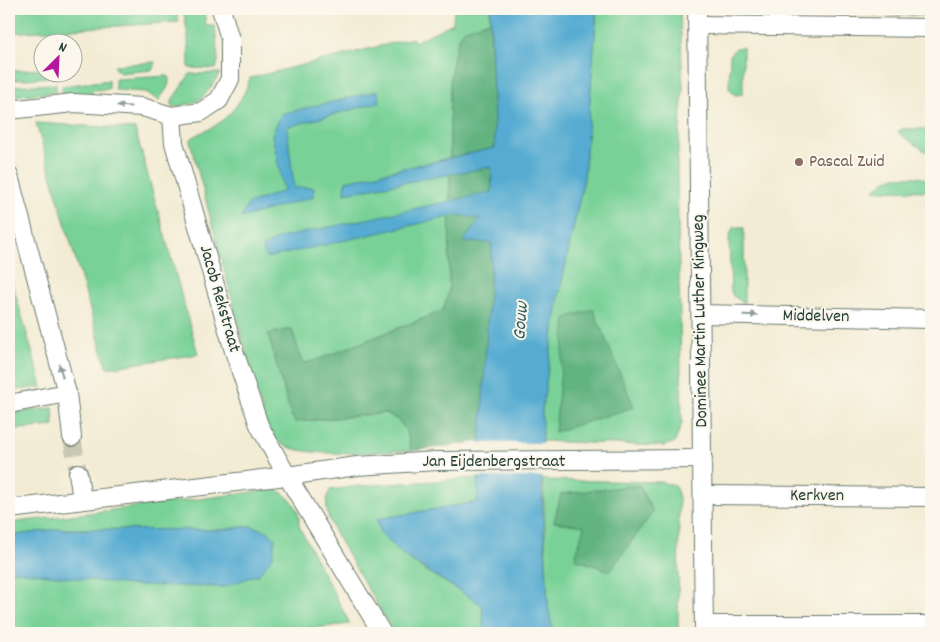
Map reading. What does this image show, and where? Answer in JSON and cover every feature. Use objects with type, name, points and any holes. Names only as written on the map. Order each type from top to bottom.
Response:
[{"type":"street","points":[[9,110],[85,103],[142,107],[172,116],[201,112],[219,100],[230,79],[230,38],[222,9]]},
{"type":"street","points":[[698,17],[931,28]]},
{"type":"street","name":"Dominee Martin Luther Kingweg","points":[[698,17],[704,629]]},
{"type":"street","name":"Jacob Rekstraat","points":[[172,116],[174,143],[234,352],[259,425],[287,476]]},
{"type":"street","points":[[9,176],[67,394],[72,437]]},
{"type":"street","name":"Middelven","points":[[701,314],[931,319]]},
{"type":"street","points":[[9,404],[67,394]]},
{"type":"street","name":"Jan Eijdenbergstraat","points":[[9,509],[357,466],[437,461],[703,459]]},
{"type":"street","points":[[78,473],[82,499]]},
{"type":"street","points":[[287,476],[375,632]]},
{"type":"street","name":"Kerkven","points":[[703,495],[931,497]]},
{"type":"street","points":[[704,629],[931,626]]},
{"type":"green space","points":[[9,9],[175,9],[179,22],[9,33]]},
{"type":"green space","points":[[183,9],[204,9],[206,26],[215,26],[218,61],[216,69],[189,68],[188,36]]},
{"type":"green space","points":[[454,9],[490,9],[490,21],[463,30],[457,45],[453,61],[450,93],[450,158],[346,181],[345,192],[450,174],[449,291],[443,311],[311,362],[302,363],[292,329],[268,334],[291,415],[295,422],[385,413],[401,423],[406,432],[411,451],[332,453],[288,447],[277,440],[265,423],[190,141],[197,134],[219,123],[231,112],[241,99],[250,78],[413,38],[414,42],[453,23]]},
{"type":"green space","points":[[597,9],[680,9],[683,90],[677,165],[682,423],[675,442],[664,446],[541,441],[542,410],[559,295],[584,178]]},
{"type":"green space","points":[[874,9],[926,9],[926,15],[874,15]]},
{"type":"green space","points":[[490,21],[495,148],[450,158],[450,93],[453,61],[457,45],[463,30]]},
{"type":"green space","points":[[743,47],[743,94],[735,95],[729,88],[730,54],[736,48]]},
{"type":"green space","points":[[155,62],[152,70],[120,73],[115,69],[115,65]]},
{"type":"green space","points":[[32,70],[32,79],[16,80],[10,75],[10,71]]},
{"type":"green space","points":[[220,73],[202,98],[190,104],[172,107],[172,100],[190,74]]},
{"type":"green space","points":[[168,76],[168,85],[159,100],[145,92],[115,90],[115,79]]},
{"type":"green space","points":[[109,80],[109,89],[92,90],[92,97],[63,97],[62,86]]},
{"type":"green space","points":[[56,84],[56,92],[9,96],[9,86]]},
{"type":"green space","points":[[36,123],[135,129],[198,354],[107,368]]},
{"type":"green space","points":[[902,129],[931,129],[931,155],[901,135],[898,132]]},
{"type":"green space","points":[[492,167],[492,243],[482,441],[411,451],[406,432],[401,423],[385,413],[295,422],[291,415],[268,334],[292,329],[302,363],[311,362],[443,311],[449,291],[450,174]]},
{"type":"green space","points":[[904,176],[927,179],[931,181],[931,191],[874,190],[885,181]]},
{"type":"green space","points":[[733,228],[744,228],[744,303],[733,296],[731,291],[729,238]]},
{"type":"green space","points":[[9,272],[38,372],[42,387],[9,391]]},
{"type":"green space","points":[[593,309],[634,407],[555,432],[566,318]]},
{"type":"green space","points":[[53,408],[54,426],[9,430],[9,413]]},
{"type":"green space","points":[[479,478],[477,502],[377,519],[383,533],[406,557],[483,605],[484,633],[394,633],[334,531],[328,516],[327,506],[330,490],[359,486]]},
{"type":"green space","points":[[543,480],[662,482],[675,486],[679,497],[678,633],[553,633],[548,606]]},
{"type":"green space","points":[[639,485],[653,512],[610,571],[575,559],[584,526],[554,522],[561,494]]},
{"type":"green space","points":[[277,489],[294,504],[298,513],[299,526],[350,624],[271,633],[9,633],[9,570],[224,587],[251,526],[220,530],[59,529],[9,536],[9,523]]},
{"type":"water","name":"Gouw","points":[[490,9],[597,9],[584,178],[559,295],[542,410],[542,493],[548,606],[553,633],[484,633],[482,605],[403,555],[380,532],[377,519],[477,502],[492,243],[463,242],[480,219],[458,215],[266,258],[262,248],[279,238],[492,192],[491,167],[345,193],[346,181],[495,148]]},
{"type":"water","points":[[378,91],[380,102],[287,127],[294,188],[314,187],[313,197],[241,218],[248,204],[284,191],[272,135],[281,114]]},
{"type":"water","points":[[251,526],[267,531],[275,538],[273,556],[259,574],[224,587],[130,585],[9,570],[9,536],[59,529],[220,530]]},
{"type":"pier","points":[[479,443],[544,443],[545,477],[476,477]]},
{"type":"tunnel","points":[[72,437],[78,473]]},
{"type":"place","name":"Pascal Zuid","points":[[799,162]]}]
